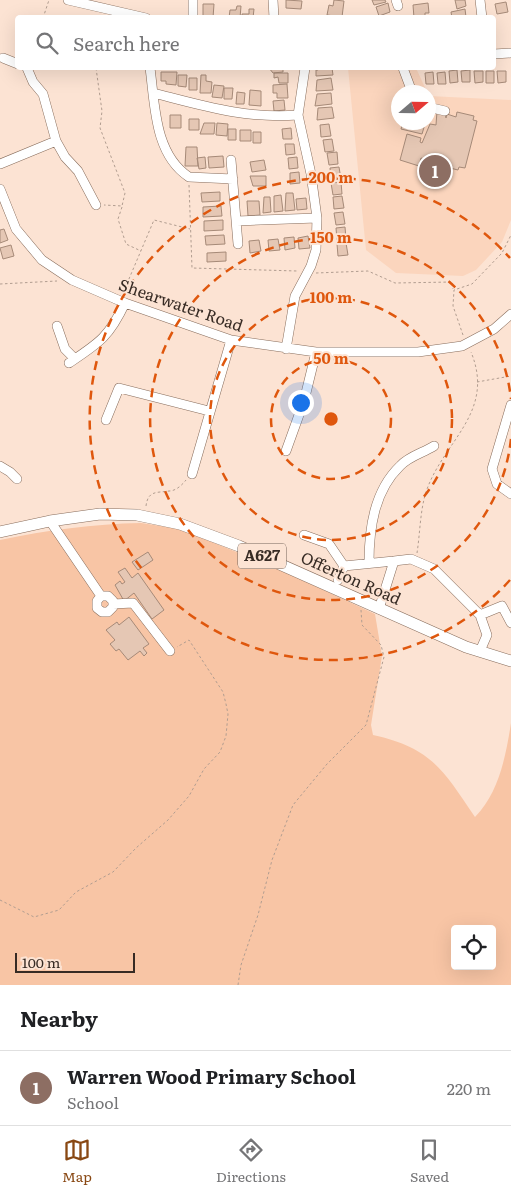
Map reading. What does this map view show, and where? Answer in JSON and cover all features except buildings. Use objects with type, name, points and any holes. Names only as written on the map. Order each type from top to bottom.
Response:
[{"type":"main road","name":"Offerton Road","points":[[0,532],[50,521],[100,514],[144,516],[180,524],[239,546],[360,601],[480,651],[511,661]]},
{"type":"street","points":[[68,0],[133,15]]},
{"type":"street","points":[[192,15],[193,0]]},
{"type":"street","points":[[273,0],[274,15]]},
{"type":"street","points":[[480,0],[482,15]]},
{"type":"street","points":[[496,54],[511,53]]},
{"type":"street","points":[[4,58],[15,63]]},
{"type":"street","points":[[28,70],[33,82],[43,94],[56,141],[65,157],[78,171],[96,205]]},
{"type":"street","points":[[150,70],[157,122],[163,143],[176,165],[189,177],[233,178]]},
{"type":"street","points":[[286,349],[295,296],[316,250],[316,218],[311,174],[298,115],[305,70]]},
{"type":"street","points":[[404,70],[409,85]]},
{"type":"street","points":[[153,93],[246,116],[298,115]]},
{"type":"street","points":[[436,109],[445,111]]},
{"type":"street","points":[[0,164],[56,141]]},
{"type":"street","points":[[231,160],[238,244]]},
{"type":"street","name":"Shearwater Road","points":[[0,189],[16,229],[42,260],[72,280],[122,302],[230,340],[316,352],[418,352],[466,343],[494,329],[511,314]]},
{"type":"street","points":[[237,221],[316,218]]},
{"type":"street","points":[[57,326],[65,349],[72,361],[104,339],[115,324],[122,302]]},
{"type":"street","points":[[192,474],[230,340]]},
{"type":"street","points":[[286,451],[304,401],[316,352]]},
{"type":"street","points":[[106,420],[119,388],[209,411]]},
{"type":"street","points":[[511,405],[492,469],[497,484],[511,494]]},
{"type":"street","points":[[369,563],[373,511],[386,487],[399,466],[434,446]]},
{"type":"street","points":[[0,466],[10,472],[16,479]]},
{"type":"street","points":[[50,521],[101,596]]},
{"type":"street","points":[[304,535],[328,544],[338,554],[344,566],[338,580]]},
{"type":"street","points":[[344,566],[411,559],[434,569],[480,615],[487,635],[480,651]]},
{"type":"street","points":[[379,609],[394,561]]},
{"type":"street","points":[[101,596],[108,596],[113,601],[113,604]]},
{"type":"street","points":[[101,596],[97,601],[97,608],[102,612],[108,612],[113,604]]},
{"type":"street","points":[[113,604],[133,603],[170,651]]},
{"type":"street","points":[[480,615],[502,606],[511,623]]},
{"type":"path","points":[[44,15],[49,0]]},
{"type":"path","points":[[96,70],[102,110],[100,128],[125,193],[118,219],[126,244],[141,251]]},
{"type":"path","points":[[189,177],[192,268],[308,271],[320,274],[368,271],[394,283],[452,282],[454,290],[453,306],[477,367],[475,407],[426,492],[416,561]]},
{"type":"path","points":[[96,205],[122,206]]},
{"type":"path","points":[[122,302],[154,220],[191,229]]},
{"type":"path","points":[[454,290],[472,284],[502,253],[511,235]]},
{"type":"path","points":[[0,284],[72,280]]},
{"type":"path","points":[[476,382],[511,376]]},
{"type":"path","points":[[144,516],[149,495],[155,491],[175,490],[192,474]]},
{"type":"path","points":[[319,571],[344,566]]},
{"type":"path","points":[[238,985],[241,964],[258,916],[272,860],[293,805],[327,764],[366,725],[384,657],[381,645],[362,625],[360,601]]},
{"type":"path","points":[[0,900],[34,917],[59,910],[76,892],[114,872],[136,848],[168,820],[189,796],[204,769],[220,752],[226,736],[228,714],[223,692],[189,640],[170,651]]},
{"type":"shaded area","points":[[348,70],[417,70],[424,85],[391,85],[391,130],[436,130],[436,96],[511,100],[511,220],[502,242],[476,270],[463,276],[396,273],[366,250]]},
{"type":"shaded area","points":[[141,523],[180,529],[285,572],[375,614],[382,656],[371,725],[373,735],[393,740],[423,754],[434,763],[454,786],[475,817],[490,797],[496,785],[507,748],[511,723],[511,985],[0,985],[0,540],[70,528]]},
{"type":"place","name":"Warren Wood Primary School","points":[[435,171]]}]
